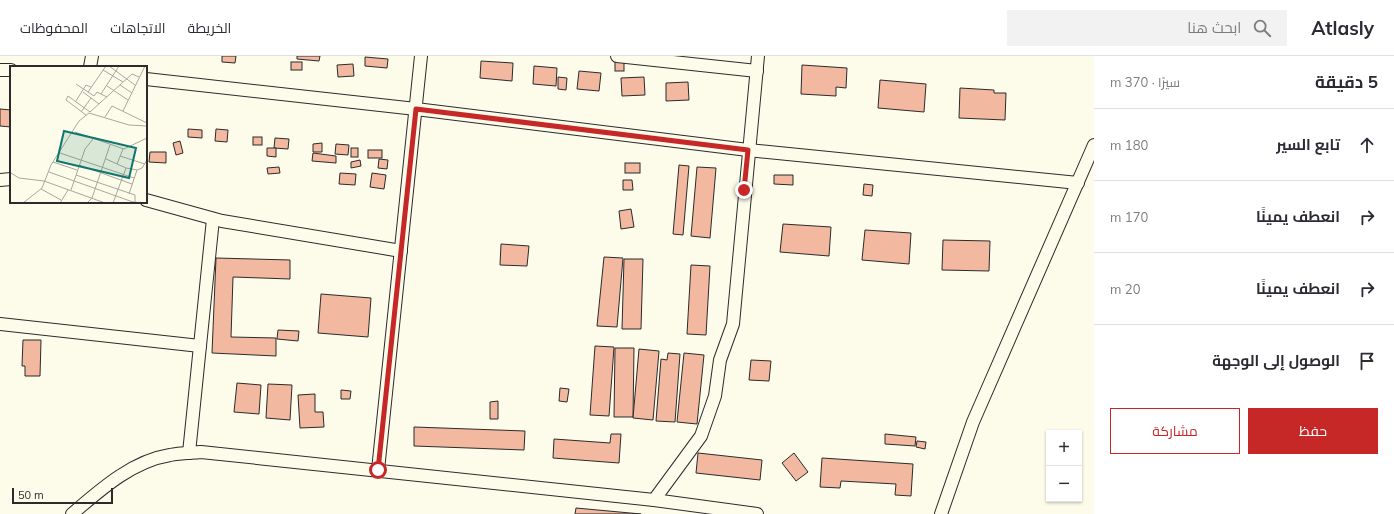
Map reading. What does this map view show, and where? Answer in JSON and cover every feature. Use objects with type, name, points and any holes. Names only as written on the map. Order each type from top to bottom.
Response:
[{"type":"street","points":[[90,66],[92,56]]},
{"type":"street","points":[[378,470],[421,56]]},
{"type":"street","points":[[617,56],[757,71]]},
{"type":"street","points":[[654,500],[701,436],[715,396],[720,360],[733,324],[748,150],[758,56]]},
{"type":"street","points":[[147,79],[416,109],[748,150],[1078,183]]},
{"type":"street","points":[[941,514],[973,422],[1094,145]]},
{"type":"street","points":[[0,180],[10,179]]},
{"type":"street","points":[[147,200],[213,219],[401,251]]},
{"type":"street","points":[[189,453],[213,219]]},
{"type":"street","points":[[0,324],[200,346]]},
{"type":"street","points":[[72,514],[104,486],[142,464],[169,455],[201,452],[654,500],[757,514]]},
{"type":"building","points":[[222,56],[236,56],[235,63],[222,62]]},
{"type":"building","points":[[297,56],[320,56],[319,61],[297,59]]},
{"type":"building","points":[[365,57],[388,59],[387,68],[365,66]]},
{"type":"building","points":[[481,61],[513,63],[512,81],[480,78]]},
{"type":"building","points":[[291,62],[302,62],[302,70],[291,70]]},
{"type":"building","points":[[615,62],[624,62],[624,71],[615,71]]},
{"type":"building","points":[[353,64],[354,76],[338,77],[337,65]]},
{"type":"building","points":[[802,65],[847,68],[846,88],[836,87],[836,96],[801,94]]},
{"type":"building","points":[[534,66],[557,68],[556,86],[533,84]]},
{"type":"building","points":[[579,71],[601,73],[599,91],[577,89]]},
{"type":"building","points":[[558,77],[567,78],[566,90],[558,89]]},
{"type":"building","points":[[644,77],[645,95],[622,96],[621,78]]},
{"type":"building","points":[[880,80],[926,84],[924,112],[878,108]]},
{"type":"building","points":[[688,82],[689,100],[666,101],[666,83]]},
{"type":"building","points":[[960,88],[994,90],[994,93],[1006,93],[1005,120],[959,118]]},
{"type":"building","points":[[0,109],[10,110],[10,127],[0,126]]},
{"type":"building","points":[[188,129],[202,130],[202,138],[188,137]]},
{"type":"building","points":[[216,129],[228,130],[227,142],[215,141]]},
{"type":"building","points":[[253,137],[262,137],[262,145],[253,145]]},
{"type":"building","points":[[275,138],[289,139],[288,149],[274,148]]},
{"type":"building","points":[[180,141],[183,153],[176,155],[173,143]]},
{"type":"building","points":[[322,143],[322,152],[313,152],[313,144]]},
{"type":"building","points":[[336,144],[349,145],[348,155],[335,154]]},
{"type":"building","points":[[267,148],[276,148],[276,157],[267,156]]},
{"type":"building","points":[[351,148],[358,148],[358,157],[351,157]]},
{"type":"building","points":[[368,150],[382,150],[382,158],[368,158]]},
{"type":"building","points":[[150,152],[166,152],[166,163],[149,162]]},
{"type":"building","points":[[313,153],[336,156],[336,163],[312,161]]},
{"type":"building","points":[[379,159],[388,160],[387,169],[378,168]]},
{"type":"building","points":[[360,160],[361,166],[351,168],[351,162]]},
{"type":"building","points":[[625,163],[640,163],[640,173],[625,173]]},
{"type":"building","points":[[679,165],[689,166],[683,235],[673,234]]},
{"type":"building","points":[[279,167],[280,173],[268,174],[267,168]]},
{"type":"building","points":[[697,167],[716,168],[710,238],[691,236]]},
{"type":"building","points":[[340,173],[356,174],[355,185],[339,184]]},
{"type":"building","points":[[372,173],[386,175],[384,189],[370,187]]},
{"type":"building","points":[[774,175],[793,175],[793,185],[774,184]]},
{"type":"building","points":[[623,180],[632,180],[633,190],[623,190]]},
{"type":"building","points":[[864,184],[873,185],[872,196],[863,195]]},
{"type":"building","points":[[631,209],[634,227],[621,229],[619,211]]},
{"type":"building","points":[[783,224],[831,227],[829,256],[780,252]]},
{"type":"building","points":[[865,230],[911,233],[909,264],[862,260]]},
{"type":"building","points":[[943,240],[990,241],[989,271],[942,270]]},
{"type":"building","points":[[501,244],[529,246],[527,266],[500,265]]},
{"type":"building","points":[[604,257],[623,258],[617,327],[597,326]]},
{"type":"building","points":[[216,258],[290,260],[290,279],[233,277],[231,337],[276,338],[276,356],[212,353]]},
{"type":"building","points":[[624,259],[643,259],[641,329],[622,329]]},
{"type":"building","points":[[691,265],[710,266],[706,335],[687,334]]},
{"type":"building","points":[[321,294],[371,298],[368,337],[318,333]]},
{"type":"building","points":[[278,330],[299,331],[298,341],[277,339]]},
{"type":"building","points":[[23,340],[41,340],[40,376],[25,376],[25,366],[22,366]]},
{"type":"building","points":[[595,346],[614,347],[609,416],[590,415]]},
{"type":"building","points":[[615,348],[634,348],[633,417],[614,417]]},
{"type":"building","points":[[639,349],[659,351],[653,420],[633,418]]},
{"type":"building","points":[[668,353],[680,354],[675,422],[656,421],[661,359],[667,360]]},
{"type":"building","points":[[684,353],[704,355],[697,424],[677,422]]},
{"type":"building","points":[[751,360],[771,361],[769,381],[749,380]]},
{"type":"building","points":[[237,383],[261,385],[259,414],[234,412]]},
{"type":"building","points":[[268,384],[292,385],[290,420],[266,418]]},
{"type":"building","points":[[560,388],[569,389],[567,402],[559,401]]},
{"type":"building","points":[[341,390],[351,391],[350,399],[341,399]]},
{"type":"building","points":[[315,394],[315,412],[323,412],[324,427],[300,428],[298,395]]},
{"type":"building","points":[[498,401],[498,419],[490,419],[490,402]]},
{"type":"building","points":[[414,427],[525,431],[524,450],[414,446]]},
{"type":"building","points":[[611,434],[621,434],[619,463],[553,458],[554,439],[610,443]]},
{"type":"building","points":[[885,434],[916,437],[915,446],[885,444]]},
{"type":"building","points":[[917,441],[926,442],[925,449],[916,447]]},
{"type":"building","points":[[698,453],[762,460],[760,480],[696,473]]},
{"type":"building","points":[[794,453],[808,472],[796,481],[782,463]]},
{"type":"building","points":[[822,458],[913,464],[911,496],[895,495],[896,484],[841,481],[840,488],[820,487]]},
{"type":"building","points":[[576,508],[641,514],[575,514]]},
{"type":"route","points":[[378,470],[416,109],[748,150],[744,190]]}]
